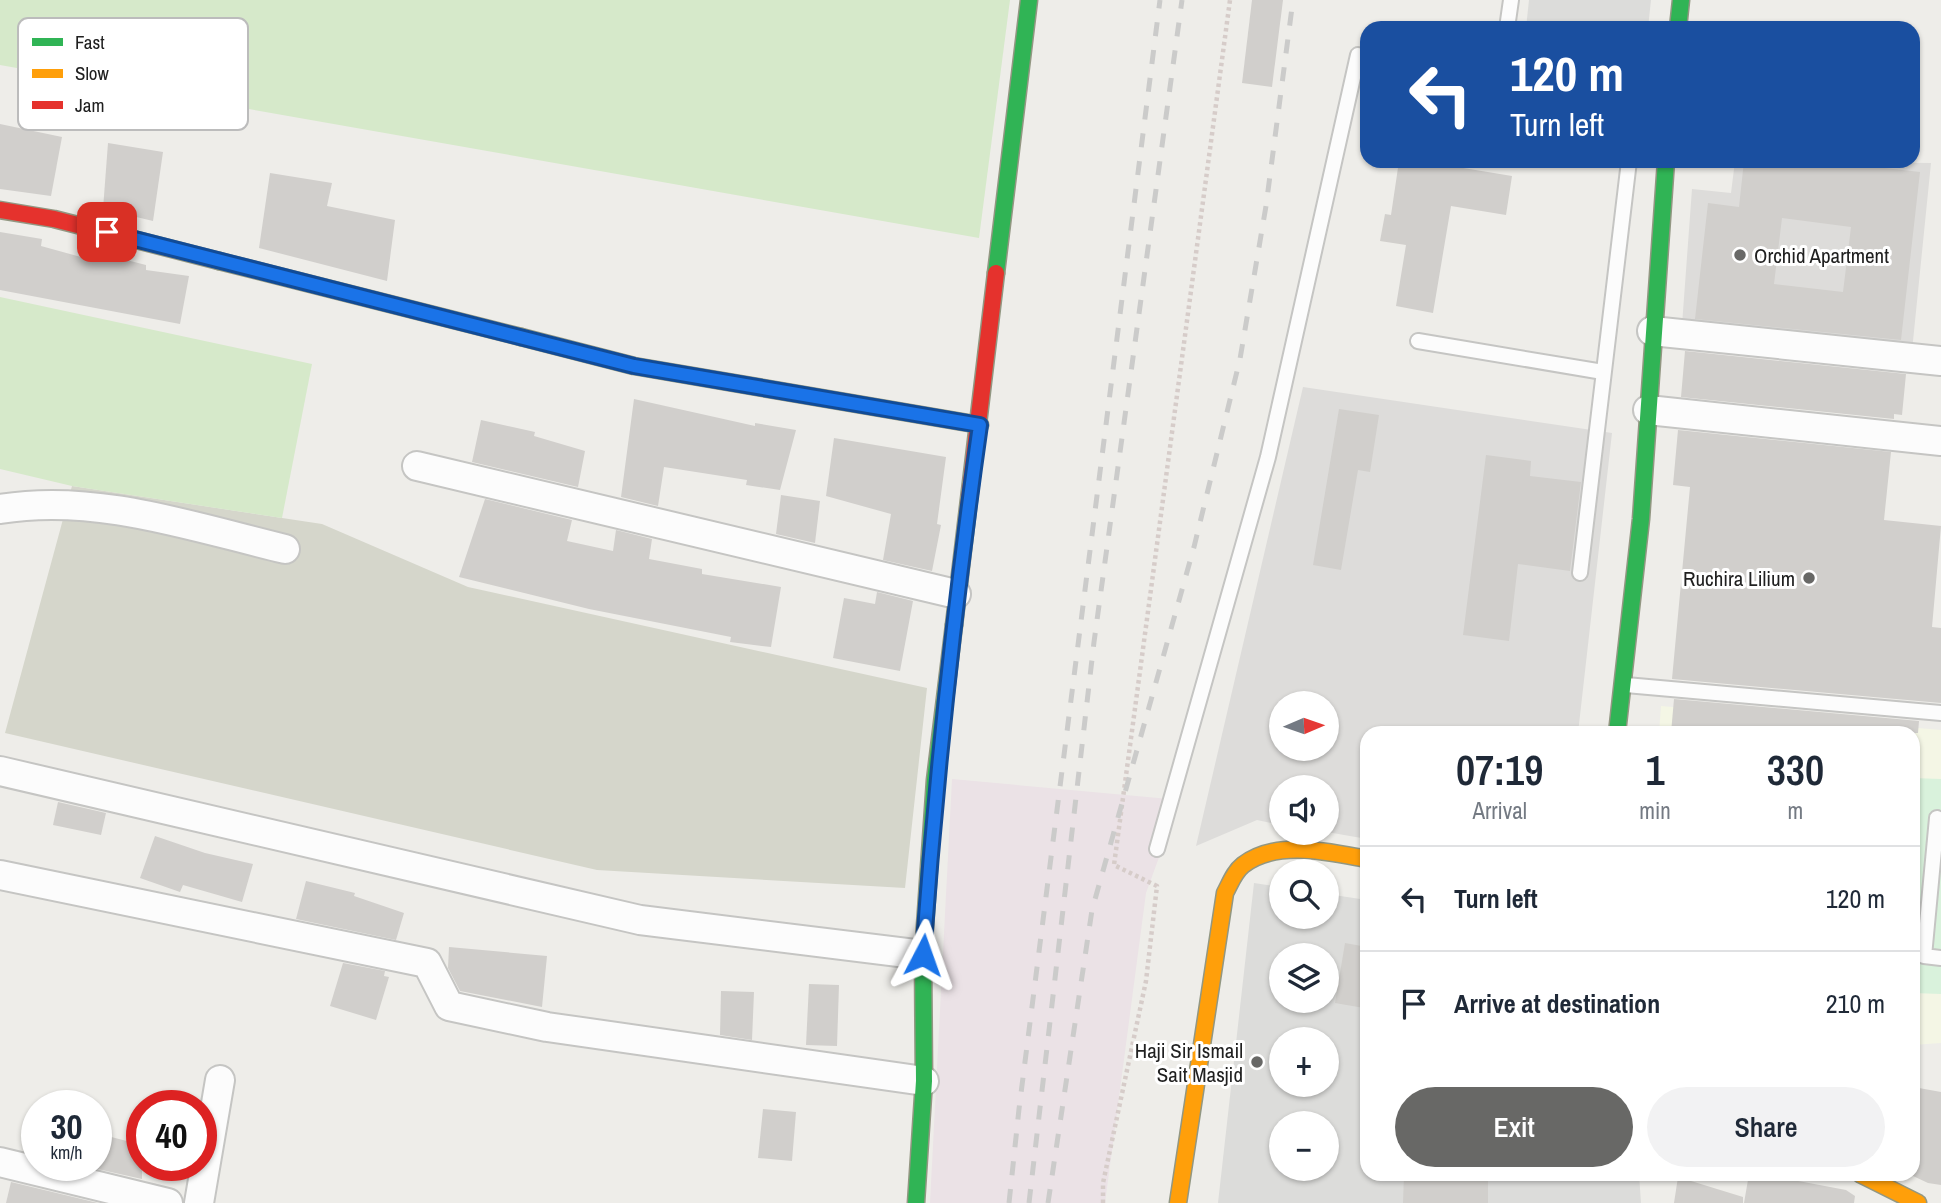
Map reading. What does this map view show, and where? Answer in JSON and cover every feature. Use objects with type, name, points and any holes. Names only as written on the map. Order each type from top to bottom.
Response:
[{"type":"street","points":[[916,1203],[924,1081],[923,955],[935,780],[956,594],[980,425],[1029,0]]},
{"type":"street","points":[[1679,21],[1681,0]]},
{"type":"street","points":[[1618,726],[1648,410],[1665,168]]},
{"type":"street","points":[[0,210],[54,219],[634,366],[980,425]]},
{"type":"street","points":[[1653,331],[1941,361]]},
{"type":"street","points":[[1648,410],[1941,441]]},
{"type":"street","points":[[417,466],[956,594]]},
{"type":"street","points":[[0,509],[25,505],[116,508],[285,549]]},
{"type":"street","points":[[0,771],[640,920],[923,955]]},
{"type":"street","points":[[1178,1203],[1225,893],[1240,867],[1260,854],[1322,851],[1360,858]]},
{"type":"street","points":[[0,875],[427,963],[449,1006],[547,1027],[924,1081]]},
{"type":"street","points":[[199,1203],[220,1080]]},
{"type":"street","points":[[0,1162],[168,1203]]},
{"type":"street","points":[[1874,1181],[1918,1203]]},
{"type":"lane","points":[[1508,21],[1511,0]]},
{"type":"lane","points":[[1157,849],[1268,457],[1360,55]]},
{"type":"lane","points":[[1580,573],[1628,168]]},
{"type":"lane","points":[[1418,341],[1603,372]]},
{"type":"lane","points":[[1624,685],[1941,713]]},
{"type":"lane","points":[[1937,818],[1924,956],[1941,958]]},
{"type":"path","points":[[1103,1203],[1103,1183],[1146,981],[1157,886],[1114,865],[1230,0]]},
{"type":"shaded area","points":[[1529,0],[1651,0],[1649,21],[1527,21]]},
{"type":"shaded area","name":"Orchid Apartment","points":[[1920,163],[1931,163],[1912,351],[1682,325],[1692,189],[1731,193],[1734,168],[1920,168]]},
{"type":"shaded area","points":[[1303,387],[1612,433],[1579,726],[1360,726],[1360,838],[1339,834],[1339,775],[1269,775],[1269,822],[1257,820],[1196,846]]},
{"type":"shaded area","points":[[72,486],[322,524],[468,587],[927,688],[905,888],[597,870],[5,733]]},
{"type":"shaded area","points":[[1661,706],[1894,726],[1660,726]]},
{"type":"shaded area","points":[[1920,728],[1941,730],[1941,1043],[1920,1044]]},
{"type":"shaded area","points":[[1920,778],[1941,779],[1941,994],[1920,993]]},
{"type":"shaded area","points":[[952,779],[1180,800],[1146,893],[1105,1203],[930,1203]]},
{"type":"shaded area","name":"Haji Sir Ismail Sait Masjid","points":[[1254,883],[1269,885],[1269,929],[1339,929],[1339,896],[1360,899],[1360,1181],[1639,1181],[1641,1203],[1218,1203]]},
{"type":"green space","points":[[0,0],[1010,0],[979,238],[248,109],[248,18],[18,18],[18,68],[0,65]]},
{"type":"green space","points":[[0,297],[312,364],[282,518],[72,486],[0,469]]},
{"type":"building","points":[[1252,0],[1283,0],[1272,87],[1242,83]]},
{"type":"building","points":[[0,124],[18,128],[18,130],[62,137],[51,196],[0,189]]},
{"type":"building","points":[[108,143],[163,152],[153,221],[103,209]]},
{"type":"building","points":[[1398,168],[1463,168],[1512,176],[1506,215],[1451,206],[1433,313],[1396,306],[1406,245],[1380,241],[1385,214],[1391,215]]},
{"type":"building","name":"Orchid Apartment","points":[[1743,168],[1885,168],[1920,172],[1901,340],[1695,319],[1708,203],[1739,207]],"holes":[[[1782,218],[1851,227],[1843,292],[1774,284]]]},
{"type":"building","points":[[270,173],[332,183],[327,206],[395,220],[387,281],[259,248]]},
{"type":"building","points":[[0,232],[42,239],[41,246],[99,262],[99,253],[146,265],[146,270],[189,276],[180,324],[0,290]]},
{"type":"building","points":[[1685,351],[1906,374],[1902,415],[1894,414],[1894,419],[1681,397]]},
{"type":"building","points":[[634,399],[755,426],[755,423],[796,430],[780,490],[746,485],[747,480],[664,467],[658,506],[621,497]]},
{"type":"building","points":[[1339,409],[1379,415],[1370,472],[1358,470],[1341,570],[1313,565]]},
{"type":"building","points":[[481,420],[535,432],[534,436],[585,451],[578,487],[472,462]]},
{"type":"building","name":"Ruchira Lilium","points":[[1678,430],[1891,452],[1884,520],[1941,526],[1932,627],[1941,628],[1941,703],[1672,679],[1690,487],[1673,485]]},
{"type":"building","points":[[834,438],[946,457],[937,524],[941,525],[932,571],[883,560],[891,514],[826,496]]},
{"type":"building","points":[[1486,455],[1531,461],[1530,476],[1581,482],[1570,571],[1518,564],[1509,641],[1463,635]]},
{"type":"building","points":[[781,495],[820,501],[815,543],[776,534]]},
{"type":"building","points":[[485,499],[572,520],[567,541],[613,551],[616,530],[652,539],[649,559],[702,569],[702,574],[781,587],[771,647],[730,642],[731,637],[589,609],[459,577]]},
{"type":"building","points":[[877,592],[913,601],[900,671],[833,658],[844,598],[875,604]]},
{"type":"building","points":[[1674,699],[1919,721],[1919,726],[1672,726]]},
{"type":"building","points":[[58,802],[106,813],[101,835],[53,825]]},
{"type":"building","points":[[155,836],[205,853],[253,864],[242,902],[183,885],[180,892],[140,878]]},
{"type":"building","points":[[306,881],[355,893],[354,896],[404,913],[396,940],[296,919]]},
{"type":"building","points":[[1345,943],[1360,946],[1360,1007],[1339,1004],[1339,979]]},
{"type":"building","points":[[449,947],[547,956],[542,1007],[460,991],[448,968]]},
{"type":"building","points":[[343,963],[385,971],[384,976],[389,977],[376,1020],[330,1006]]},
{"type":"building","points":[[809,984],[839,985],[837,1046],[806,1045]]},
{"type":"building","points":[[721,991],[754,992],[752,1040],[720,1035]]},
{"type":"building","points":[[1920,1088],[1941,1092],[1941,1185],[1920,1179]]},
{"type":"building","points":[[763,1109],[796,1112],[792,1161],[758,1158]]},
{"type":"building","points":[[112,1137],[126,1141],[126,1175],[112,1172]]},
{"type":"building","points":[[1404,1181],[1488,1181],[1488,1203],[1403,1203]]},
{"type":"building","points":[[1677,1181],[1691,1181],[1743,1197],[1743,1203],[1674,1203]]},
{"type":"building","points":[[1748,1181],[1798,1181],[1846,1190],[1855,1196],[1854,1203],[1744,1203]]},
{"type":"building","points":[[11,1182],[98,1203],[6,1203]]},
{"type":"railway","points":[[1009,1203],[1160,0]]},
{"type":"railway","points":[[1029,1203],[1094,642],[1182,0]]},
{"type":"railway","points":[[1048,1203],[1092,910],[1194,547],[1240,359],[1266,206],[1293,0]]},
{"type":"traffic: fast","points":[[996,273],[1029,0]]},
{"type":"traffic: fast","points":[[1679,21],[1681,0]]},
{"type":"traffic: fast","points":[[1618,726],[1641,519],[1666,168]]},
{"type":"traffic: fast","points":[[521,337],[634,366],[980,425]]},
{"type":"traffic: fast","points":[[916,1203],[924,1081],[923,955],[935,780],[954,625]]},
{"type":"traffic: slow","points":[[219,261],[521,337]]},
{"type":"traffic: slow","points":[[1178,1203],[1225,893],[1232,878],[1243,865],[1271,852],[1320,851],[1360,858]]},
{"type":"traffic: slow","points":[[1874,1181],[1918,1203]]},
{"type":"traffic: jam","points":[[0,210],[54,219],[219,261]]},
{"type":"traffic: jam","points":[[954,625],[996,273]]},
{"type":"place","name":"Orchid Apartment","points":[[1740,255]]},
{"type":"place","name":"Ruchira Lilium","points":[[1809,578]]},
{"type":"place","name":"Haji Sir Ismail Sait Masjid","points":[[1257,1062]]},
{"type":"route","points":[[107,232],[634,366],[980,425],[956,594],[935,780],[923,955]]}]
